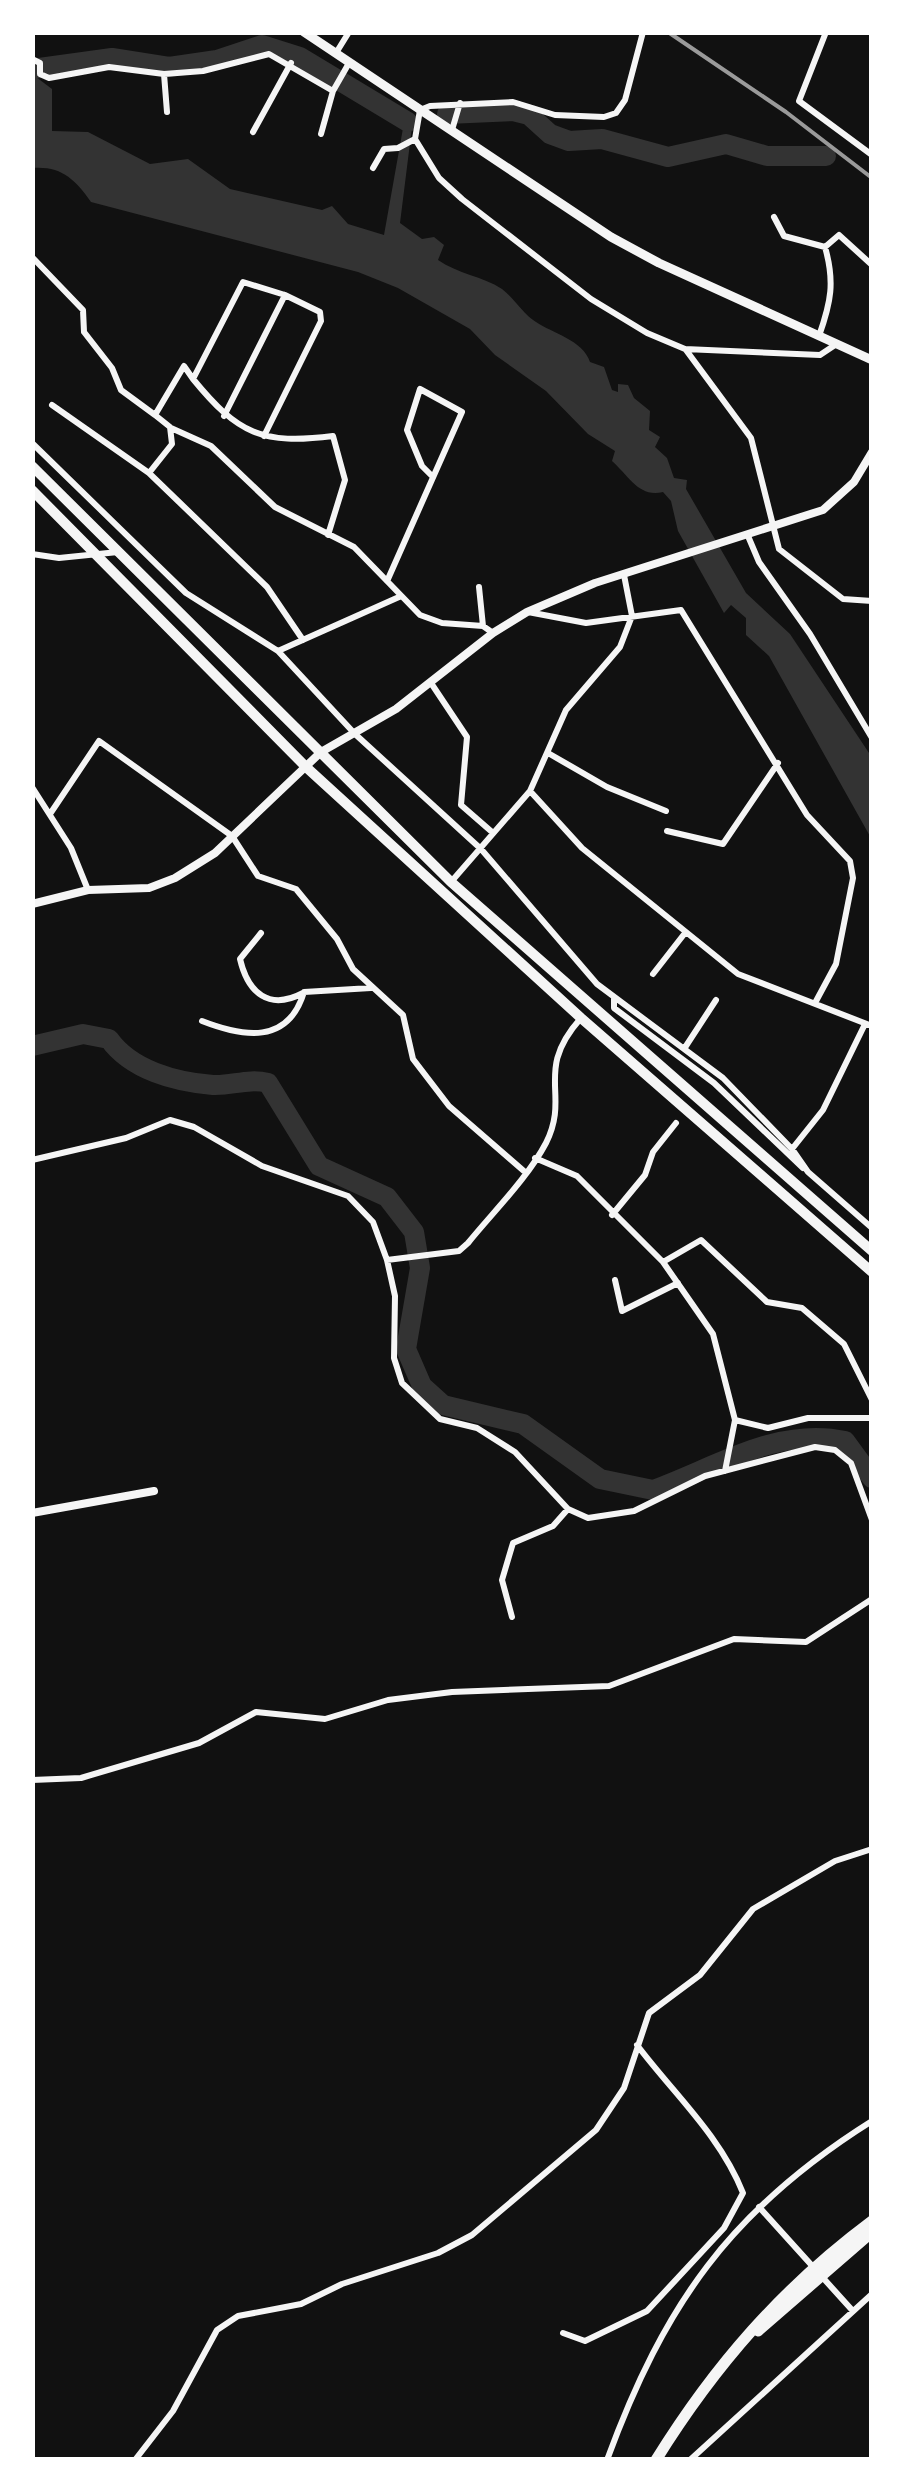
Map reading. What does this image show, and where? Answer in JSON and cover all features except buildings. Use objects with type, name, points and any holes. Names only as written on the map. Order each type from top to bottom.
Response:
[{"type":"highway","points":[[32,466],[451,882],[872,1251]]},
{"type":"highway","points":[[32,490],[306,767],[580,1018],[872,1272]]},
{"type":"highway","points":[[656,2460],[713,2373],[752,2326],[872,2212]]},
{"type":"highway","points":[[824,2257],[872,2221]]},
{"type":"highway","points":[[664,2460],[719,2377],[759,2330],[872,2232]]},
{"type":"main road","points":[[304,32],[420,110],[453,127],[611,236],[872,360]]},
{"type":"street","points":[[60,32],[68,32]]},
{"type":"street","points":[[336,54],[349,32]]},
{"type":"street","points":[[643,32],[625,100],[616,113],[604,117],[555,115],[513,102],[460,103],[420,110],[414,139],[439,178],[462,199],[591,298],[647,333],[685,349],[820,355],[835,345]]},
{"type":"street","points":[[826,32],[799,102],[872,155]]},
{"type":"street","points":[[36,61],[40,74],[49,78],[108,67],[164,74],[203,71],[252,55],[270,54],[334,88]]},
{"type":"street","points":[[253,132],[291,63]]},
{"type":"street","points":[[322,134],[334,88],[349,63]]},
{"type":"street","points":[[164,74],[168,112]]},
{"type":"street","points":[[453,127],[460,103]]},
{"type":"street","points":[[373,168],[384,149],[398,148],[414,139]]},
{"type":"street","points":[[774,217],[784,236],[825,248]]},
{"type":"street","points":[[825,248],[839,235],[872,265]]},
{"type":"street","points":[[819,337],[832,302],[834,275],[825,248]]},
{"type":"street","points":[[32,256],[83,310],[84,332],[112,368],[121,390],[170,427],[210,446],[276,507],[354,547],[388,579],[399,597],[432,622],[483,626],[493,632]]},
{"type":"street","points":[[193,380],[244,282],[320,312],[321,321],[264,436]]},
{"type":"street","points":[[224,416],[284,295]]},
{"type":"street","points":[[685,349],[750,438],[772,528],[785,555],[843,599],[872,601]]},
{"type":"street","points":[[155,416],[184,366],[224,416],[264,436],[289,442],[333,436],[345,480],[328,535]]},
{"type":"street","points":[[388,579],[462,412],[420,388],[407,430],[422,466],[433,477]]},
{"type":"street","points":[[52,405],[149,473],[267,587],[304,640]]},
{"type":"street","points":[[149,473],[172,444],[170,427]]},
{"type":"street","points":[[32,443],[186,592],[278,651],[355,734],[480,849],[614,998],[723,1078],[792,1149],[808,1172]]},
{"type":"street","points":[[32,904],[88,890],[149,888],[176,878],[232,836],[322,752],[431,683],[493,632],[527,612],[624,574],[800,520],[841,497],[872,452]]},
{"type":"street","points":[[746,536],[872,738]]},
{"type":"street","points":[[32,554],[59,558],[119,552]]},
{"type":"street","points":[[451,882],[530,791],[566,710],[620,647],[632,616],[624,574]]},
{"type":"street","points":[[480,587],[483,626]]},
{"type":"street","points":[[278,651],[399,597]]},
{"type":"street","points":[[527,612],[586,623],[681,610],[778,762],[806,815],[850,862],[853,878],[836,964],[815,1003]]},
{"type":"street","points":[[431,683],[467,736],[461,806],[492,832]]},
{"type":"street","points":[[50,814],[99,741],[232,836],[258,876],[296,890],[372,988],[403,1015],[414,1058],[448,1106],[525,1172]]},
{"type":"street","points":[[548,753],[607,787],[666,812]]},
{"type":"street","points":[[666,831],[713,838],[724,844],[778,762]]},
{"type":"street","points":[[32,786],[71,848],[88,890]]},
{"type":"street","points":[[530,791],[582,848],[738,974],[868,1026],[823,1110],[792,1149]]},
{"type":"street","points":[[261,933],[240,959],[246,983],[268,1000],[284,1003],[304,992],[372,988]]},
{"type":"street","points":[[653,974],[685,933]]},
{"type":"street","points":[[202,1021],[238,1033],[265,1034],[282,1027],[299,1006],[304,992]]},
{"type":"street","points":[[614,998],[614,1008],[714,1083],[780,1151],[872,1228]]},
{"type":"street","points":[[684,1050],[716,1000]]},
{"type":"street","points":[[387,1260],[459,1251],[468,1244],[545,1144],[554,1111],[554,1059],[562,1040],[580,1018]]},
{"type":"street","points":[[32,1160],[126,1138],[170,1120],[194,1127],[262,1166],[348,1196],[372,1222],[387,1260],[395,1296],[392,1340],[402,1382],[422,1406],[440,1419],[477,1428],[515,1452],[568,1509],[588,1518],[634,1511],[725,1468],[814,1446],[834,1450],[858,1475],[872,1520]]},
{"type":"street","points":[[612,1214],[645,1175],[653,1152],[676,1123]]},
{"type":"street","points":[[535,1158],[577,1176],[663,1262],[713,1334],[735,1420],[725,1468]]},
{"type":"street","points":[[663,1262],[702,1240],[768,1302],[802,1308],[844,1344],[872,1400]]},
{"type":"street","points":[[615,1280],[622,1311],[678,1283]]},
{"type":"street","points":[[735,1420],[768,1428],[808,1418],[872,1418]]},
{"type":"street","points":[[32,1513],[154,1490]]},
{"type":"street","points":[[512,1617],[502,1580],[513,1544],[553,1526],[568,1509]]},
{"type":"street","points":[[32,1780],[81,1778],[199,1743],[256,1712],[325,1719],[388,1700],[452,1692],[610,1686],[734,1639],[806,1642],[872,1599]]},
{"type":"street","points":[[135,2460],[173,2411],[217,2330],[238,2316],[301,2304],[342,2284],[438,2253],[472,2235],[596,2130],[624,2088],[649,2012],[700,1975],[753,1910],[835,1861],[872,1848]]},
{"type":"street","points":[[563,2333],[585,2341],[647,2312],[724,2228],[743,2192],[685,2099],[664,2081],[636,2044]]},
{"type":"street","points":[[607,2460],[659,2334],[703,2267],[759,2208],[829,2148],[872,2120]]},
{"type":"street","points":[[759,2208],[852,2310]]},
{"type":"street","points":[[724,2228],[734,2236]]},
{"type":"street","points":[[690,2460],[872,2294]]},
{"type":"shaded area","points":[[32,74],[52,89],[52,131],[88,132],[150,164],[188,159],[230,189],[322,210],[332,206],[348,224],[384,235],[405,117],[412,127],[400,223],[422,239],[434,237],[444,245],[438,260],[502,289],[531,319],[574,343],[590,362],[604,367],[612,390],[618,392],[618,384],[628,385],[634,398],[650,411],[649,430],[660,437],[655,447],[667,458],[674,478],[687,480],[686,489],[746,593],[790,634],[871,756],[871,838],[769,656],[746,635],[746,618],[731,605],[724,613],[678,531],[671,501],[663,492],[647,492],[635,484],[612,461],[615,451],[588,434],[546,391],[495,355],[470,329],[398,288],[358,272],[91,202],[66,176],[52,169],[33,168]]},
{"type":"waterway","points":[[32,69],[112,58],[169,67],[217,60],[262,45],[300,57],[408,122]]},
{"type":"waterway","points":[[447,114],[513,111],[529,115],[550,134],[569,141],[602,139],[668,157],[726,144],[767,156],[826,156]]},
{"type":"waterway","points":[[32,1046],[83,1034],[109,1039],[129,1059],[184,1081],[213,1085],[268,1083],[319,1166],[387,1197],[414,1232],[420,1268],[406,1349],[422,1386],[443,1405],[523,1424],[600,1479],[653,1490],[747,1452],[795,1439],[845,1441],[872,1478]]},
{"type":"railway","points":[[668,32],[786,112],[872,178]]}]
